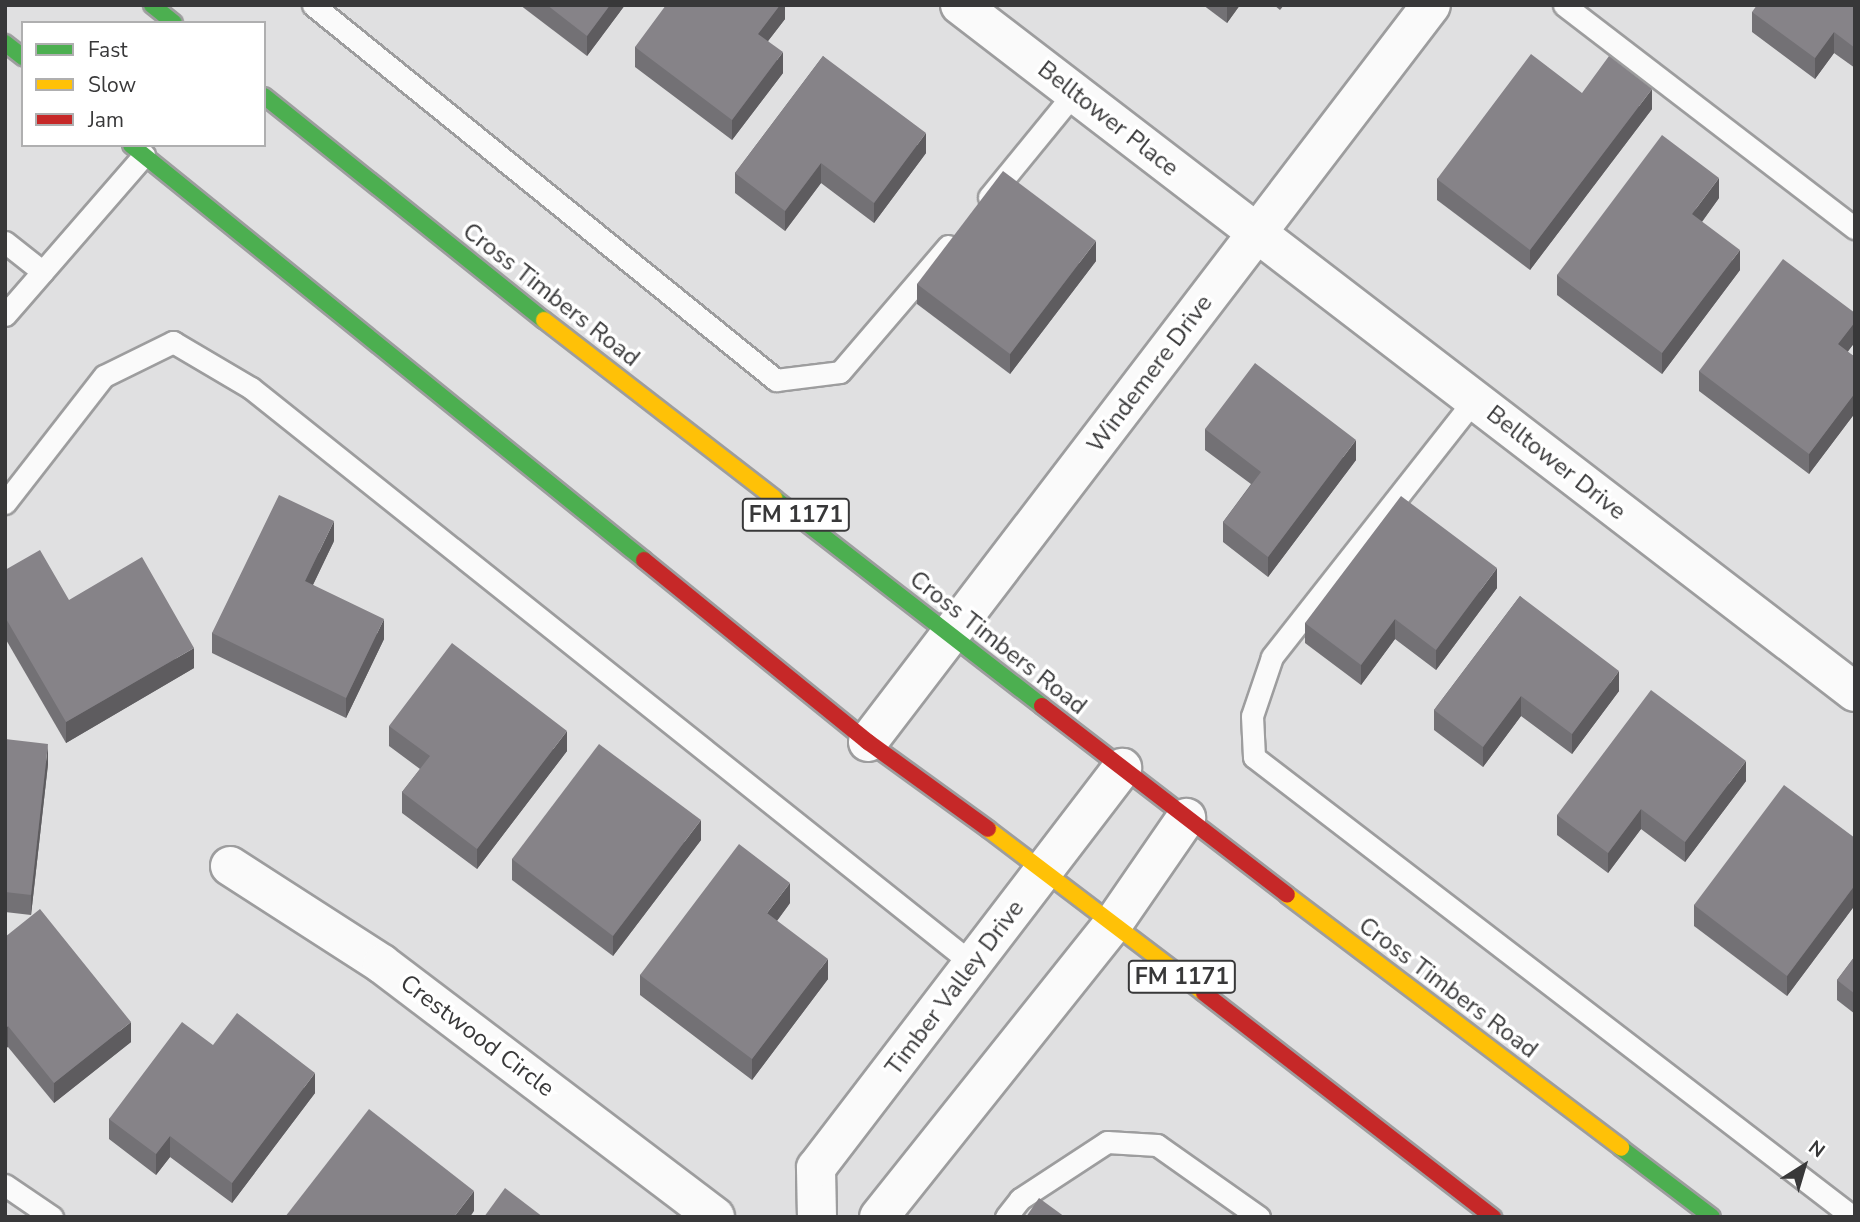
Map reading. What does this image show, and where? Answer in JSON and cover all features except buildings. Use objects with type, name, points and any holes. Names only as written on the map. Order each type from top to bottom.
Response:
[{"type":"main road","points":[[152,5],[172,21]]},
{"type":"main road","points":[[5,43],[21,55]]},
{"type":"main road","name":"Cross Timbers Road","points":[[266,98],[1186,818],[1712,1217]]},
{"type":"main road","name":"FM 1171","points":[[142,149],[868,742],[1044,870],[1493,1217]]},
{"type":"street","name":"Belltower Place","points":[[960,5],[1257,234]]},
{"type":"street","name":"Windemere Drive","points":[[868,742],[1431,5]]},
{"type":"street","name":"Belltower Drive","points":[[1257,234],[1855,692]]},
{"type":"street","name":"Timber Valley Drive","points":[[817,1217],[816,1168],[974,965],[1122,768]]},
{"type":"street","points":[[879,1217],[1113,925],[1186,818]]},
{"type":"street","name":"Crestwood Circle","points":[[230,866],[382,964],[715,1217]]},
{"type":"lane","points":[[313,5],[776,380],[840,372],[959,233]]},
{"type":"lane","points":[[1564,5],[1855,228]]},
{"type":"lane","points":[[977,211],[1074,93]]},
{"type":"lane","points":[[5,315],[142,149]]},
{"type":"lane","points":[[5,242],[43,272]]},
{"type":"lane","points":[[5,503],[104,376],[173,342],[251,388],[974,965]]},
{"type":"lane","points":[[1474,400],[1272,657],[1252,716],[1254,757],[1853,1217]]},
{"type":"lane","points":[[1006,1217],[1020,1199],[1107,1142],[1157,1145],[1259,1217]]},
{"type":"lane","points":[[5,1185],[52,1217]]},
{"type":"traffic: fast","points":[[152,5],[172,21]]},
{"type":"traffic: fast","points":[[5,43],[21,55]]},
{"type":"traffic: fast","points":[[266,98],[544,320]]},
{"type":"traffic: fast","points":[[133,147],[644,560]]},
{"type":"traffic: fast","points":[[774,498],[1042,706]]},
{"type":"traffic: fast","points":[[1621,1148],[1712,1217]]},
{"type":"traffic: slow","points":[[544,320],[774,498]]},
{"type":"traffic: slow","points":[[988,829],[1204,993]]},
{"type":"traffic: slow","points":[[1287,895],[1621,1148]]},
{"type":"traffic: jam","points":[[644,560],[868,742],[988,829]]},
{"type":"traffic: jam","points":[[1042,706],[1287,895]]},
{"type":"traffic: jam","points":[[1204,993],[1493,1217]]}]
